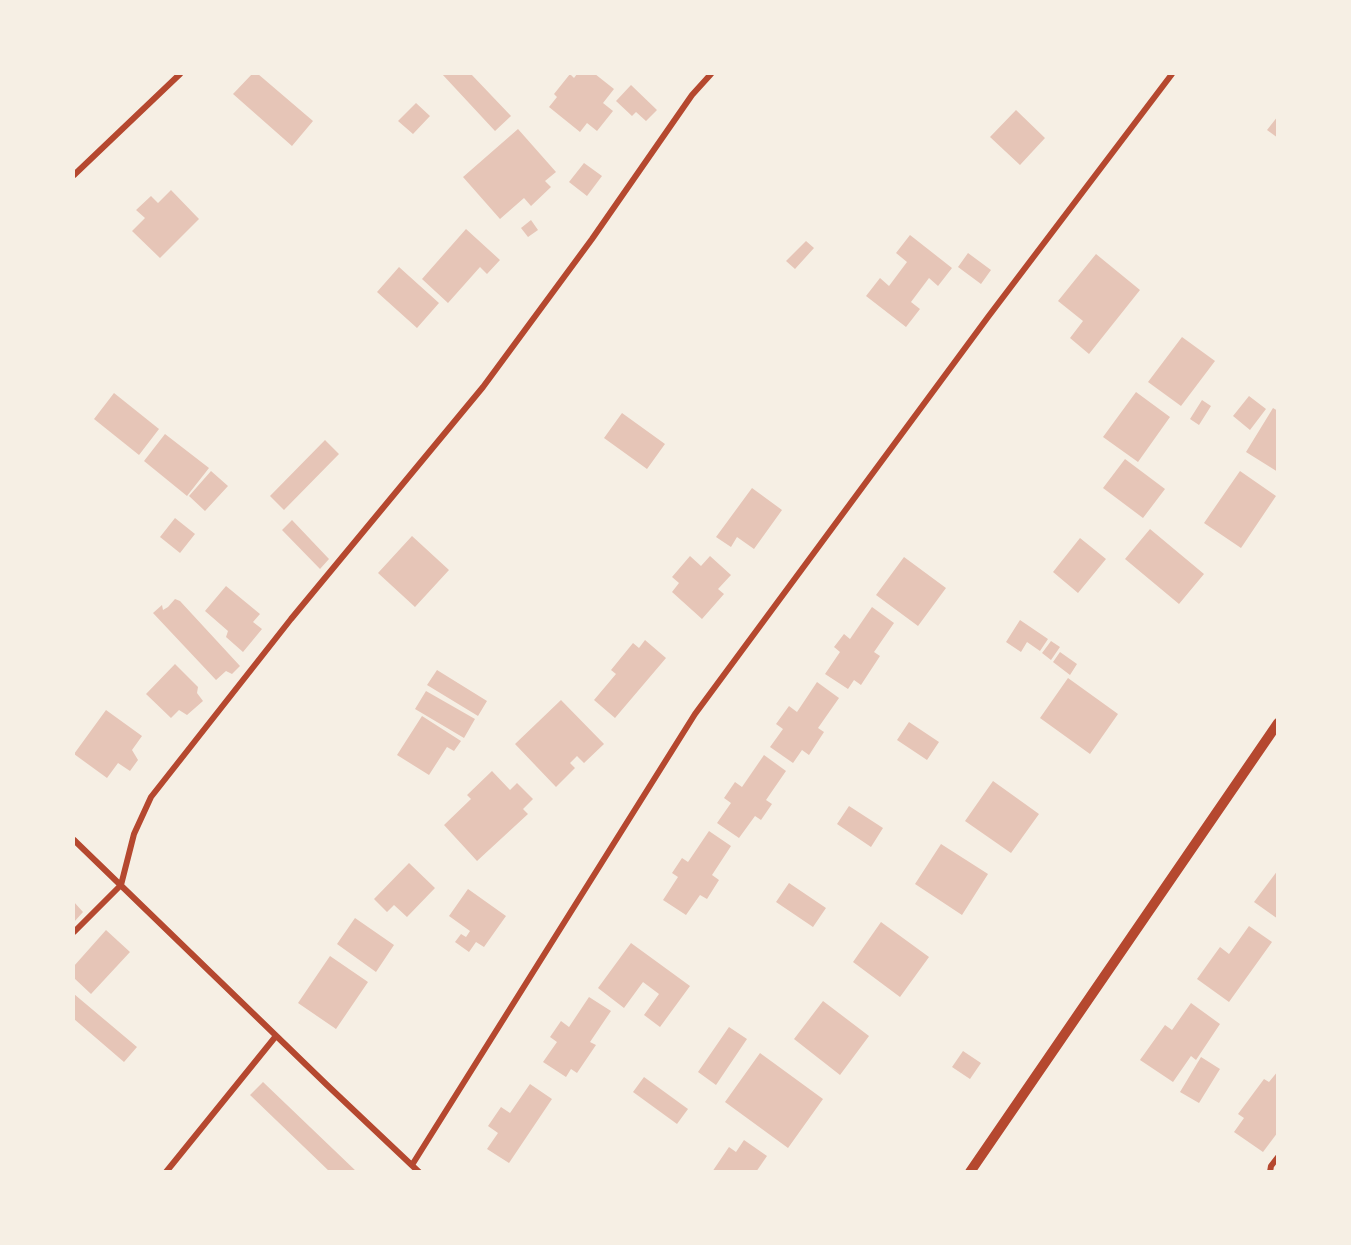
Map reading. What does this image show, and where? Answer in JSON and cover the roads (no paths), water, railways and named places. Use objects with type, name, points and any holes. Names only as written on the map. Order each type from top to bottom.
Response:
[{"type":"street","points":[[74,175],[180,74]]},
{"type":"street","points":[[74,932],[121,885],[134,834],[151,797],[291,619],[483,387],[592,239],[692,95],[711,74]]},
{"type":"street","points":[[412,1165],[695,714],[988,317],[1172,74]]},
{"type":"street","points":[[970,1172],[1278,723]]},
{"type":"street","points":[[74,840],[419,1172]]},
{"type":"street","points":[[166,1172],[276,1036]]},
{"type":"street","points":[[1270,1172],[1271,1166],[1278,1157]]}]
